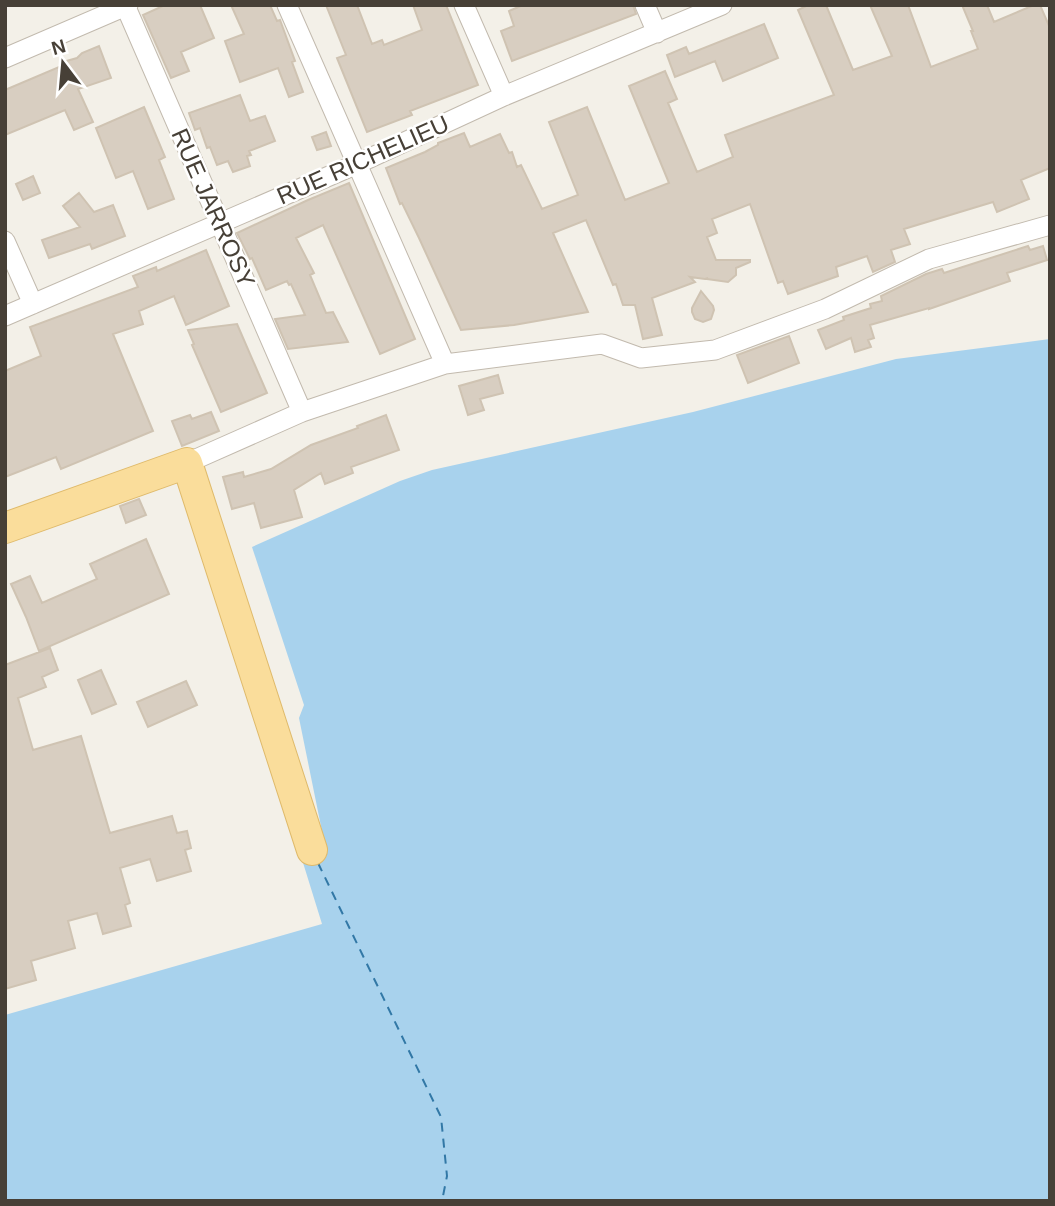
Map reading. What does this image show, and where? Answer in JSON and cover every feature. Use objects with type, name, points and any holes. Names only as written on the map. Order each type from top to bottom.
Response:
[{"type":"main road","points":[[5,528],[187,463],[312,850]]},
{"type":"street","points":[[287,5],[445,364]]},
{"type":"street","points":[[464,5],[504,96]]},
{"type":"street","points":[[645,5],[657,33]]},
{"type":"street","name":"RUE RICHELIEU","points":[[5,316],[357,164],[504,96],[722,5]]},
{"type":"street","points":[[5,58],[126,6]]},
{"type":"street","name":"RUE JARROSY","points":[[126,6],[302,412]]},
{"type":"street","points":[[187,463],[302,412],[445,364],[602,344],[641,358],[715,350],[825,309],[929,259],[1050,225]]},
{"type":"street","points":[[5,241],[33,304]]},
{"type":"water","points":[[1050,339],[1050,1201],[5,1201],[5,1015],[322,924],[300,853],[325,846],[299,718],[304,705],[252,547],[400,481],[432,470],[693,412],[896,359]]},
{"type":"building","points":[[165,5],[200,5],[214,38],[181,52],[189,71],[171,78],[143,15]]},
{"type":"building","points":[[231,5],[270,5],[277,21],[280,20],[303,92],[289,97],[278,68],[240,82],[225,41],[244,34]]},
{"type":"building","points":[[326,5],[357,5],[372,44],[382,40],[384,45],[422,30],[413,5],[446,5],[478,85],[410,111],[412,115],[367,132],[337,58],[346,55]]},
{"type":"building","points":[[523,5],[633,5],[636,14],[512,61],[501,31],[514,26],[509,11]]},
{"type":"building","points":[[808,5],[826,5],[853,70],[892,56],[870,5],[908,5],[931,67],[978,49],[962,5],[987,5],[994,22],[1040,5],[1050,28],[1050,168],[1021,180],[1029,199],[997,212],[993,202],[904,229],[910,244],[891,250],[895,262],[873,272],[867,256],[836,267],[838,276],[788,294],[783,281],[778,283],[750,204],[712,219],[717,233],[707,237],[716,260],[750,262],[736,268],[736,275],[728,282],[690,277],[695,282],[652,298],[662,335],[643,339],[635,305],[623,305],[586,220],[553,233],[588,312],[514,325],[461,330],[419,238],[402,203],[400,204],[386,168],[464,133],[470,147],[500,134],[509,153],[512,152],[517,167],[521,165],[542,209],[578,195],[549,122],[587,107],[625,200],[669,183],[629,86],[665,71],[677,99],[668,103],[697,172],[733,157],[725,135],[834,95],[798,10]]},
{"type":"building","points":[[764,24],[778,58],[723,81],[715,61],[675,77],[667,55],[686,47],[689,54]]},
{"type":"building","points":[[99,46],[111,78],[78,89],[93,122],[74,130],[65,110],[5,135],[5,90],[64,65],[63,62]]},
{"type":"building","points":[[240,95],[250,121],[265,116],[275,141],[249,151],[251,155],[247,156],[250,166],[233,172],[228,161],[217,165],[200,128],[195,130],[189,113]]},
{"type":"building","points":[[144,107],[165,157],[159,160],[174,199],[148,209],[133,171],[116,178],[96,128]]},
{"type":"building","points":[[326,132],[331,146],[317,150],[312,137]]},
{"type":"building","points":[[33,176],[40,193],[23,200],[16,184]]},
{"type":"building","points":[[349,183],[415,339],[380,354],[323,225],[296,238],[314,273],[310,275],[326,313],[333,312],[348,342],[288,349],[275,319],[305,315],[291,284],[287,281],[266,290],[237,233]]},
{"type":"building","points":[[79,193],[94,212],[113,205],[125,236],[92,249],[90,244],[49,258],[42,240],[80,227],[63,206]]},
{"type":"building","points":[[1028,246],[1030,250],[1043,246],[1047,260],[1007,273],[1010,281],[929,309],[870,325],[874,338],[868,340],[871,347],[855,352],[851,338],[826,349],[818,330],[844,320],[843,317],[871,308],[870,304],[882,301],[881,296],[926,274],[942,269],[944,273]]},
{"type":"building","points":[[206,250],[229,306],[186,325],[174,296],[139,311],[143,324],[113,334],[153,431],[61,469],[56,457],[5,477],[5,371],[41,356],[30,327],[138,287],[133,276],[156,267],[157,271]]},
{"type":"building","points":[[701,291],[714,310],[711,319],[703,322],[695,319],[692,312]]},
{"type":"building","points":[[237,324],[267,393],[221,412],[188,330]]},
{"type":"building","points":[[789,336],[799,363],[748,383],[737,355]]},
{"type":"building","points":[[498,375],[503,393],[480,399],[484,410],[468,415],[459,386]]},
{"type":"building","points":[[211,412],[219,431],[182,446],[172,421],[190,415],[192,419]]},
{"type":"building","points":[[386,415],[399,450],[351,467],[353,473],[325,484],[321,473],[294,490],[302,517],[261,528],[254,503],[232,509],[223,477],[243,472],[244,477],[271,469],[311,445]]},
{"type":"building","points":[[139,499],[146,515],[126,523],[120,506]]},
{"type":"building","points":[[146,539],[169,594],[39,651],[11,584],[30,576],[42,603],[97,579],[90,564]]},
{"type":"building","points":[[50,648],[58,670],[42,677],[46,687],[18,698],[33,750],[81,736],[110,833],[172,816],[177,833],[187,831],[191,848],[185,850],[191,871],[157,881],[150,859],[120,868],[130,903],[125,905],[131,926],[103,934],[97,913],[68,921],[75,948],[31,961],[36,980],[5,989],[5,665]]},
{"type":"building","points":[[101,670],[116,704],[92,714],[78,680]]},
{"type":"building","points":[[186,681],[197,705],[148,727],[137,702]]},
{"type":"ferry route","points":[[318,863],[441,1117],[447,1176],[442,1201]]}]
